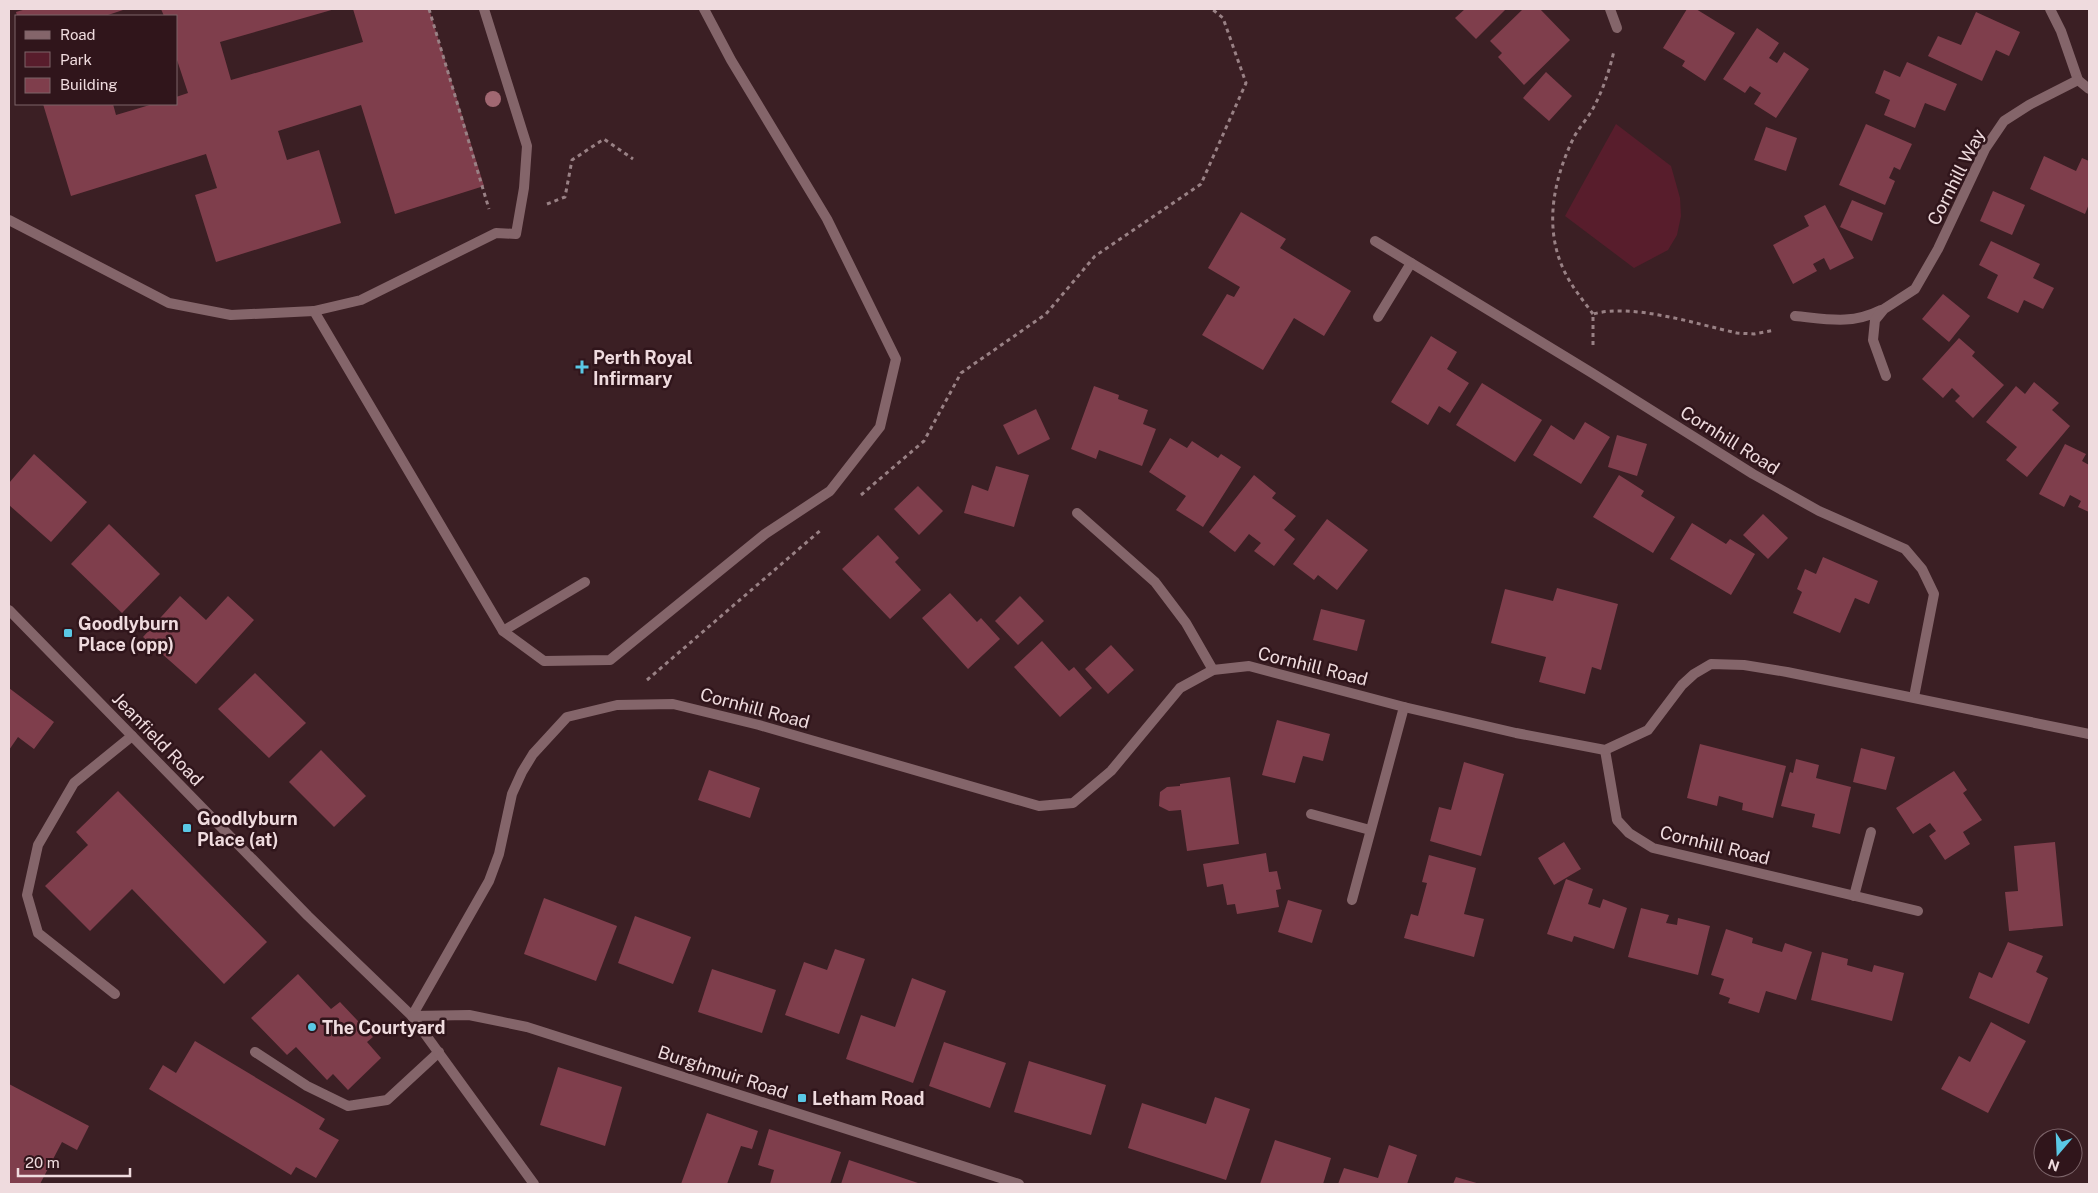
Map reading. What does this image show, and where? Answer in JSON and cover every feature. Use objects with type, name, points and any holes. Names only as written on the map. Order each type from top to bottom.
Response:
[{"type":"street","points":[[9,220],[169,303],[231,315],[314,311],[361,300],[496,233],[516,234],[528,146],[484,9]]},
{"type":"street","points":[[314,311],[502,631],[544,661],[610,660],[765,534],[830,491],[880,427],[896,359],[828,219],[731,60],[704,9]]},
{"type":"street","points":[[1610,9],[1618,28]]},
{"type":"street","points":[[2050,9],[2061,31],[2078,80],[2089,89]]},
{"type":"street","name":"Cornhill Way","points":[[1795,316],[1848,321],[1867,317],[1884,309],[1916,288],[1938,249],[1985,148],[2004,121],[2029,105],[2078,80]]},
{"type":"street","name":"Cornhill Road","points":[[1375,241],[1592,373],[1752,474],[1819,511],[1905,549],[1922,569],[1934,594],[1914,697]]},
{"type":"street","points":[[1378,317],[1411,263]]},
{"type":"street","points":[[1884,309],[1876,320],[1873,332],[1886,376]]},
{"type":"street","points":[[1077,512],[1155,582],[1186,624],[1213,670]]},
{"type":"street","points":[[502,631],[585,582]]},
{"type":"street","name":"Jeanfield Road","points":[[9,610],[308,916],[412,1016]]},
{"type":"street","points":[[1605,750],[1648,730],[1682,685],[1694,674],[1711,664],[1744,665],[1914,697],[2089,734]]},
{"type":"street","name":"Cornhill Road","points":[[412,1016],[489,881],[499,854],[512,794],[522,772],[534,754],[567,717],[617,705],[673,704],[759,725],[1039,806],[1073,803],[1111,771],[1180,688],[1213,670],[1248,666],[1404,707],[1516,733],[1605,750],[1617,820],[1629,834],[1640,841],[1654,848],[1918,911]]},
{"type":"street","points":[[1352,900],[1404,707]]},
{"type":"street","points":[[115,994],[38,933],[27,895],[38,845],[74,783],[132,736]]},
{"type":"street","points":[[1311,814],[1370,830]]},
{"type":"street","points":[[1854,896],[1871,832]]},
{"type":"street","name":"Burghmuir Road","points":[[412,1016],[469,1015],[528,1027],[1019,1184]]},
{"type":"street","points":[[412,1016],[534,1184]]},
{"type":"street","points":[[254,1052],[307,1086],[348,1106],[387,1100],[439,1052]]},
{"type":"path","points":[[429,9],[496,233]]},
{"type":"path","points":[[857,499],[924,441],[961,373],[1046,314],[1095,256],[1201,184],[1246,83],[1223,18],[1212,9]]},
{"type":"path","points":[[1592,373],[1593,314],[1569,280],[1560,259],[1552,233],[1553,201],[1562,166],[1575,136],[1601,92],[1614,53],[1618,28]]},
{"type":"path","points":[[520,214],[565,196],[572,160],[604,139],[633,159]]},
{"type":"path","points":[[1593,314],[1607,310],[1635,311],[1737,333],[1754,334],[1781,329],[1795,316]]},
{"type":"path","points":[[617,705],[827,525]]},
{"type":"green space","points":[[1616,124],[1671,166],[1680,198],[1681,216],[1677,235],[1668,250],[1634,268],[1565,216]]},
{"type":"building","points":[[26,9],[126,9],[108,15],[17,15],[16,12]]},
{"type":"building","points":[[161,9],[335,9],[220,42],[231,80],[363,42],[353,9],[429,9],[484,186],[395,214],[361,105],[278,131],[287,160],[319,150],[341,223],[216,262],[195,195],[217,188],[206,154],[71,196],[43,105],[113,105],[116,115],[150,105],[178,105],[178,96],[188,93],[178,63],[178,15],[164,15]]},
{"type":"building","points":[[1465,9],[1506,9],[1476,39],[1455,18]]},
{"type":"building","points":[[1523,9],[1540,9],[1570,40],[1524,85],[1498,57],[1502,53],[1490,41]]},
{"type":"building","points":[[1687,9],[1696,9],[1735,33],[1705,81],[1682,66],[1685,61],[1663,48]]},
{"type":"building","points":[[1976,12],[2020,32],[2009,56],[1996,50],[1982,81],[1928,56],[1938,36],[1961,45]]},
{"type":"building","points":[[1757,28],[1779,43],[1769,58],[1777,63],[1784,52],[1809,69],[1776,118],[1754,104],[1761,93],[1750,86],[1745,93],[1723,79]]},
{"type":"building","points":[[1907,62],[1957,84],[1945,111],[1925,103],[1915,128],[1884,115],[1890,100],[1875,93],[1884,70],[1900,77]]},
{"type":"building","points":[[1546,72],[1572,96],[1549,121],[1523,98]]},
{"type":"building","points":[[1866,124],[1912,144],[1900,170],[1894,167],[1889,178],[1895,181],[1885,205],[1839,185]]},
{"type":"building","points":[[1766,127],[1797,138],[1786,171],[1754,160]]},
{"type":"building","points":[[2044,156],[2076,171],[2082,158],[2089,161],[2089,204],[2085,214],[2030,189]]},
{"type":"building","points":[[1993,191],[2025,205],[2012,235],[1980,221]]},
{"type":"building","points":[[1852,200],[1883,213],[1872,241],[1840,227]]},
{"type":"building","points":[[1825,205],[1854,258],[1830,270],[1824,258],[1813,264],[1817,271],[1793,284],[1773,245],[1809,226],[1804,216]]},
{"type":"building","points":[[1241,212],[1286,239],[1280,248],[1351,291],[1324,336],[1294,318],[1263,370],[1202,335],[1227,294],[1234,297],[1240,287],[1208,268]]},
{"type":"building","points":[[1991,241],[2040,264],[2033,278],[2054,288],[2043,309],[2024,300],[2018,313],[1987,298],[1998,275],[1979,265]]},
{"type":"building","points":[[1943,294],[1970,316],[1949,342],[1922,319]]},
{"type":"building","points":[[1431,336],[1457,352],[1447,369],[1469,383],[1450,413],[1439,406],[1428,425],[1391,402]]},
{"type":"building","points":[[1959,338],[1975,352],[1972,356],[2004,385],[1973,418],[1955,401],[1960,396],[1952,388],[1943,398],[1922,379]]},
{"type":"building","points":[[2034,382],[2059,403],[2052,410],[2070,426],[2027,477],[2006,460],[2017,447],[1986,422],[2016,386],[2025,394]]},
{"type":"building","points":[[1482,383],[1542,420],[1515,462],[1456,425]]},
{"type":"building","points":[[1094,386],[1119,395],[1118,399],[1148,410],[1143,424],[1156,429],[1142,466],[1099,450],[1096,459],[1071,449]]},
{"type":"building","points":[[1036,409],[1050,439],[1018,455],[1003,425]]},
{"type":"building","points":[[1585,422],[1610,437],[1581,484],[1533,455],[1551,425],[1574,440]]},
{"type":"building","points":[[1617,435],[1647,444],[1637,476],[1608,467]]},
{"type":"building","points":[[1170,438],[1187,448],[1192,441],[1218,458],[1221,454],[1241,467],[1203,527],[1176,510],[1186,496],[1149,472]]},
{"type":"building","points":[[2065,444],[2086,454],[2082,461],[2089,465],[2089,512],[2078,507],[2081,501],[2070,495],[2064,507],[2039,494]]},
{"type":"building","points":[[34,454],[87,502],[51,542],[9,505],[9,483]]},
{"type":"building","points":[[996,466],[1029,475],[1014,527],[964,513],[972,485],[988,491]]},
{"type":"building","points":[[1254,475],[1276,493],[1272,498],[1296,516],[1284,530],[1295,539],[1274,566],[1254,551],[1261,543],[1249,534],[1235,552],[1209,532]]},
{"type":"building","points":[[1619,475],[1644,491],[1641,496],[1675,517],[1653,553],[1593,517]]},
{"type":"building","points":[[918,486],[943,511],[919,535],[894,509]]},
{"type":"building","points":[[1763,514],[1788,538],[1768,559],[1743,535]]},
{"type":"building","points":[[1327,519],[1368,550],[1337,590],[1318,575],[1314,580],[1293,564]]},
{"type":"building","points":[[1692,523],[1726,544],[1730,539],[1755,554],[1731,595],[1670,559]]},
{"type":"building","points":[[109,524],[160,574],[122,613],[71,564]]},
{"type":"building","points":[[878,535],[899,558],[895,562],[921,590],[890,619],[842,569]]},
{"type":"building","points":[[1823,557],[1878,581],[1869,604],[1855,598],[1840,633],[1793,613],[1802,592],[1797,589],[1805,569],[1816,574]]},
{"type":"building","points":[[1557,588],[1618,604],[1601,670],[1592,667],[1585,694],[1539,682],[1546,657],[1491,643],[1505,589],[1553,601]]},
{"type":"building","points":[[950,593],[977,622],[981,618],[1000,639],[968,669],[922,618]]},
{"type":"building","points":[[180,596],[206,620],[228,596],[254,620],[196,684],[143,637]]},
{"type":"building","points":[[1020,596],[1044,621],[1018,645],[995,621]]},
{"type":"building","points":[[1321,609],[1365,620],[1357,651],[1313,640]]},
{"type":"building","points":[[1042,641],[1069,671],[1074,667],[1092,688],[1060,717],[1014,667]]},
{"type":"building","points":[[1111,645],[1134,670],[1108,694],[1085,669]]},
{"type":"building","points":[[255,673],[306,723],[269,758],[218,709]]},
{"type":"building","points":[[9,688],[54,722],[34,749],[18,737],[9,750]]},
{"type":"building","points":[[1277,720],[1330,734],[1323,761],[1303,756],[1295,783],[1262,775]]},
{"type":"building","points":[[1700,744],[1786,766],[1773,818],[1742,810],[1743,803],[1719,796],[1717,806],[1687,798]]},
{"type":"building","points":[[1861,748],[1895,757],[1886,790],[1853,782]]},
{"type":"building","points":[[321,750],[366,796],[334,827],[289,782]]},
{"type":"building","points":[[1796,759],[1819,765],[1816,778],[1851,787],[1840,834],[1812,827],[1815,814],[1781,806],[1790,772],[1793,773]]},
{"type":"building","points":[[1464,762],[1504,774],[1481,856],[1430,841],[1439,807],[1451,810]]},
{"type":"building","points":[[709,770],[760,788],[750,818],[698,800]]},
{"type":"building","points":[[1954,771],[1967,790],[1963,793],[1982,820],[1963,832],[1970,844],[1945,860],[1929,836],[1936,831],[1930,823],[1913,834],[1896,808]]},
{"type":"building","points":[[1230,777],[1239,844],[1187,851],[1181,810],[1169,811],[1159,806],[1160,792],[1167,787],[1180,786],[1180,784]]},
{"type":"building","points":[[118,791],[267,942],[224,984],[132,889],[90,931],[45,886],[88,845],[76,832]]},
{"type":"building","points":[[1564,842],[1581,869],[1554,885],[1538,858]]},
{"type":"building","points":[[2055,842],[2063,926],[2009,931],[2005,892],[2018,891],[2014,846]]},
{"type":"building","points":[[1266,853],[1269,872],[1277,871],[1281,889],[1276,890],[1279,907],[1237,914],[1235,904],[1227,905],[1223,884],[1207,887],[1203,864]]},
{"type":"building","points":[[1429,855],[1476,868],[1464,914],[1484,919],[1474,957],[1404,938],[1411,914],[1418,916],[1427,883],[1422,882]]},
{"type":"building","points":[[1566,879],[1593,889],[1588,904],[1600,908],[1603,899],[1627,908],[1614,949],[1574,936],[1572,942],[1547,934]]},
{"type":"building","points":[[544,898],[617,926],[596,981],[524,954]]},
{"type":"building","points":[[1288,900],[1322,910],[1312,943],[1278,932]]},
{"type":"building","points":[[1641,908],[1669,915],[1666,923],[1677,925],[1678,918],[1710,926],[1698,975],[1628,957]]},
{"type":"building","points":[[635,916],[691,937],[673,984],[618,963]]},
{"type":"building","points":[[1726,929],[1753,938],[1752,943],[1782,952],[1785,943],[1812,952],[1796,1000],[1766,991],[1759,1013],[1728,1003],[1730,998],[1719,994],[1724,979],[1711,975]]},
{"type":"building","points":[[2008,942],[2043,956],[2036,972],[2048,978],[2029,1024],[1969,998],[1979,972],[1992,978]]},
{"type":"building","points":[[835,949],[865,959],[839,1034],[785,1015],[804,962],[827,970]]},
{"type":"building","points":[[1822,952],[1848,959],[1847,965],[1872,972],[1874,965],[1904,973],[1892,1021],[1811,1000]]},
{"type":"building","points":[[712,969],[776,990],[762,1033],[698,1012]]},
{"type":"building","name":"The Courtyard","points":[[298,974],[331,1009],[340,1002],[373,1037],[367,1042],[381,1058],[348,1090],[333,1074],[327,1080],[296,1047],[287,1055],[251,1018]]},
{"type":"building","points":[[912,978],[946,991],[913,1083],[846,1059],[861,1015],[895,1027]]},
{"type":"building","points":[[1991,1022],[2026,1041],[1988,1113],[1941,1089],[1959,1056],[1970,1062]]},
{"type":"building","points":[[195,1041],[325,1119],[319,1129],[339,1140],[316,1178],[296,1167],[291,1175],[149,1089],[163,1065],[176,1073]]},
{"type":"building","points":[[944,1042],[1006,1063],[990,1108],[929,1086]]},
{"type":"building","points":[[1029,1061],[1106,1085],[1091,1135],[1014,1112]]},
{"type":"building","points":[[558,1067],[622,1087],[605,1146],[540,1125]]},
{"type":"building","points":[[9,1084],[89,1126],[77,1150],[62,1142],[40,1184],[9,1184]]},
{"type":"building","points":[[1215,1097],[1250,1109],[1226,1180],[1128,1148],[1142,1103],[1206,1124]]},
{"type":"building","points":[[707,1113],[758,1131],[752,1149],[741,1146],[727,1184],[681,1184]]},
{"type":"building","points":[[769,1129],[841,1152],[830,1184],[770,1184],[774,1170],[758,1165]]},
{"type":"building","points":[[1275,1140],[1331,1158],[1323,1184],[1260,1184]]},
{"type":"building","points":[[1389,1145],[1417,1155],[1407,1184],[1338,1184],[1344,1168],[1378,1178]]},
{"type":"building","points":[[849,1160],[921,1184],[841,1184]]},
{"type":"building","points":[[1456,1177],[1480,1184],[1453,1184]]},
{"type":"place","name":"Perth Royal Infirmary","points":[[582,367]]},
{"type":"place","name":"Goodlyburn Place (opp)","points":[[68,633]]},
{"type":"place","name":"Goodlyburn Place (at)","points":[[187,828]]},
{"type":"place","name":"The Courtyard","points":[[312,1027]]},
{"type":"place","name":"Letham Road","points":[[802,1098]]}]
